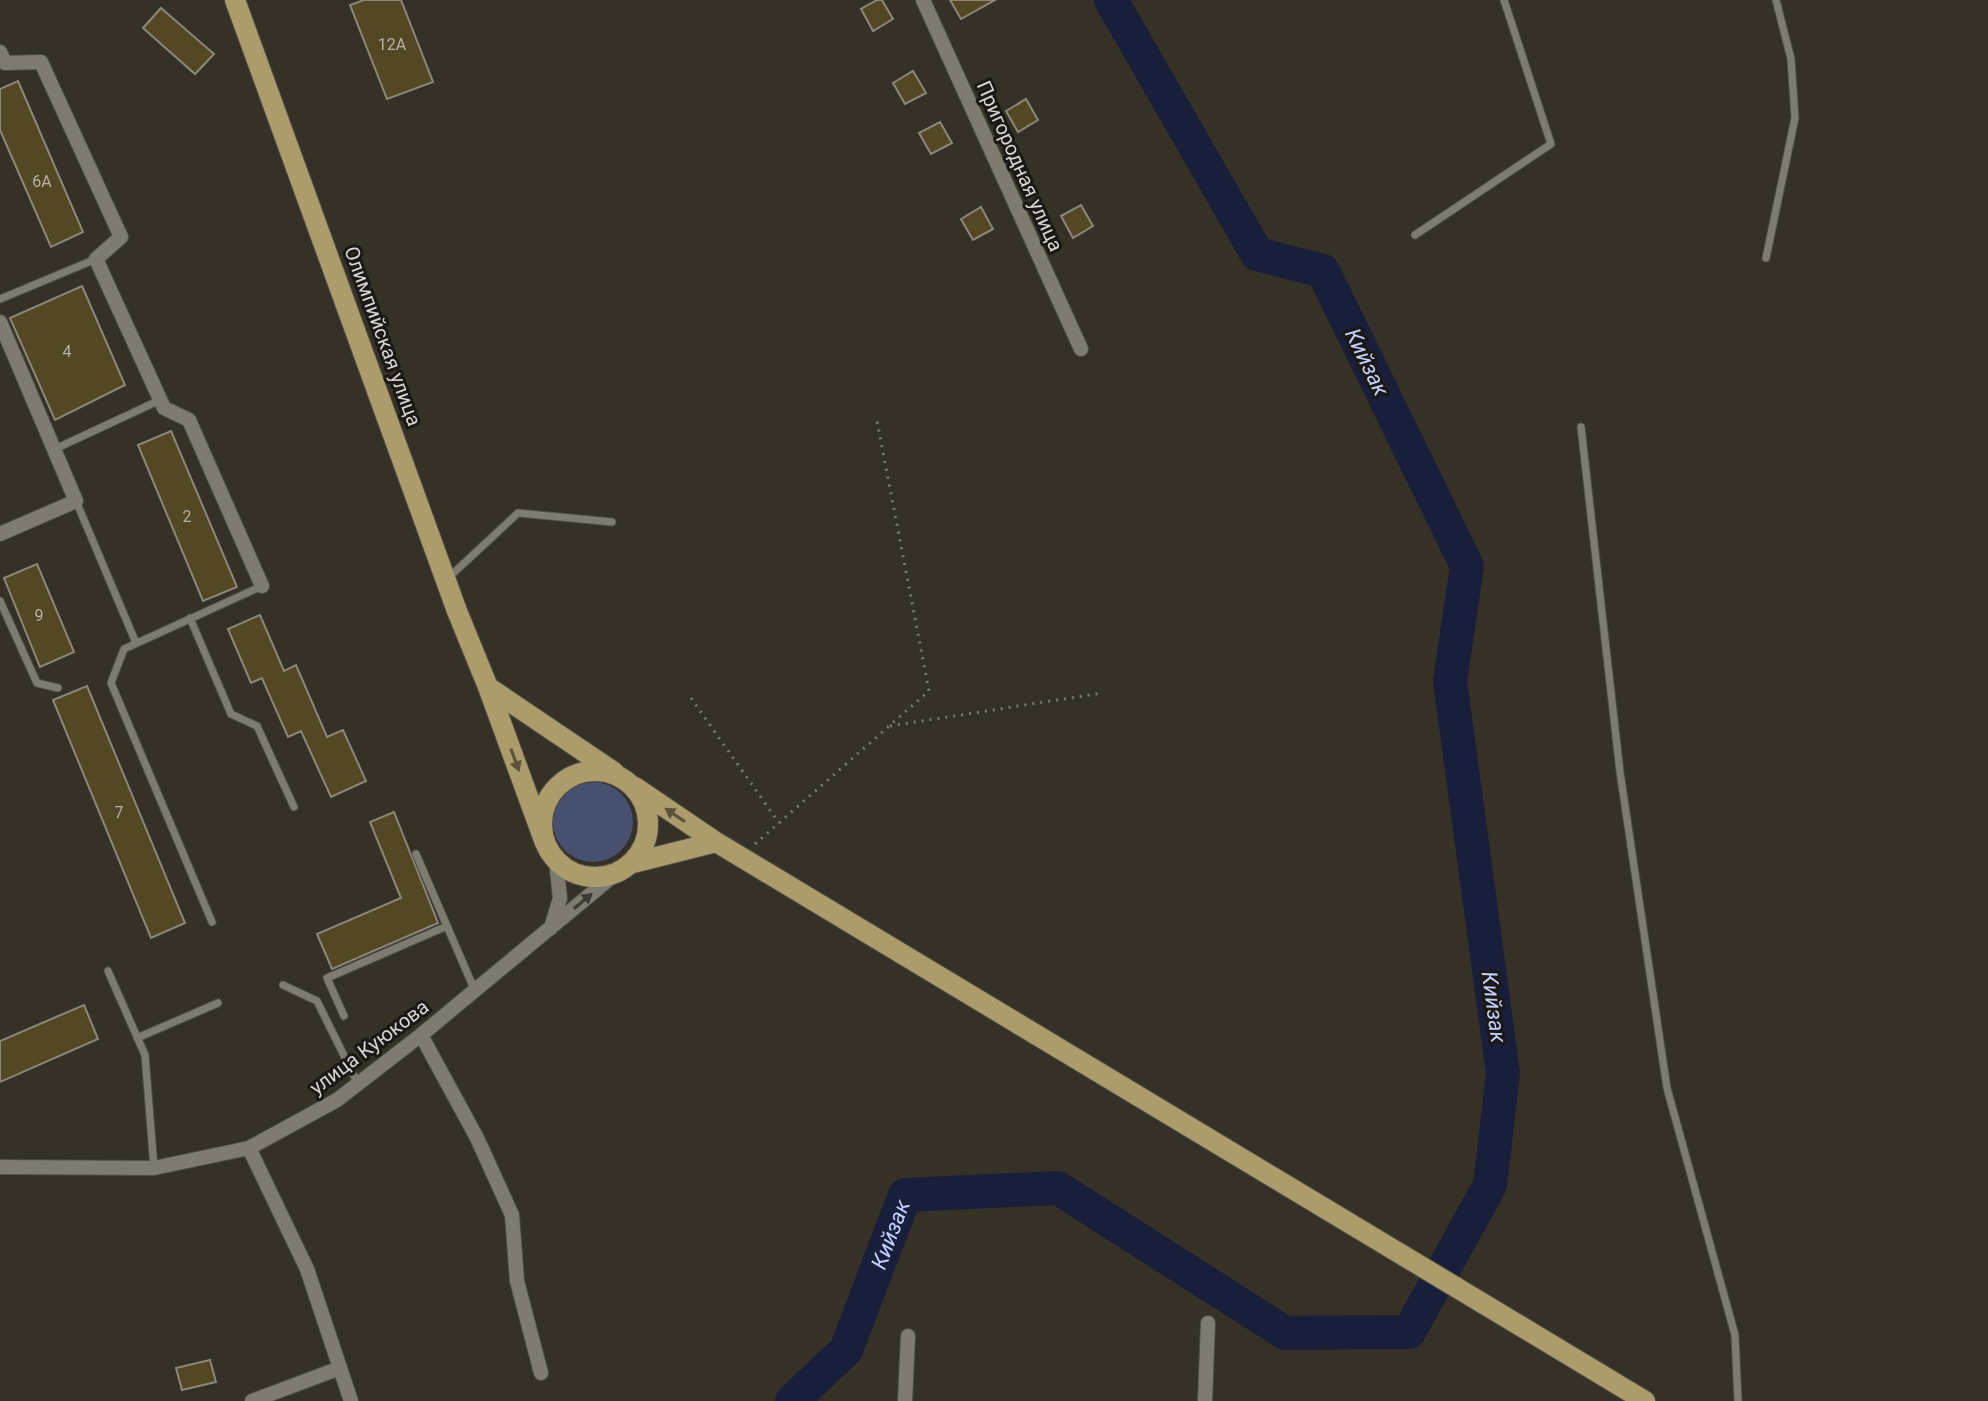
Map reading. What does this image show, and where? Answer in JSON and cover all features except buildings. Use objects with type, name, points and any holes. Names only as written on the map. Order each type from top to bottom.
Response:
[{"type":"main road","name":"Олимпийская улица","points":[[235,0],[545,843]]},
{"type":"main road","points":[[488,687],[740,857],[1645,1401]]},
{"type":"main road","points":[[618,774],[597,770],[576,773],[558,784],[546,801],[541,822],[545,843],[556,861],[573,873],[594,878],[614,875],[633,863],[716,842]]},
{"type":"main road","points":[[633,863],[645,846],[650,826],[646,805],[635,787]]},
{"type":"street","name":"Пригородная улица","points":[[923,0],[1081,349]]},
{"type":"street","points":[[0,52],[5,63],[41,62],[121,237],[96,259],[164,408],[189,420],[262,586]]},
{"type":"street","points":[[0,322],[76,501],[0,534]]},
{"type":"street","points":[[551,928],[560,898],[556,861]]},
{"type":"street","name":"улица Куюкова","points":[[0,1167],[154,1168],[249,1148],[337,1100],[421,1035],[614,875]]},
{"type":"street","points":[[421,1035],[477,1138],[512,1215],[517,1281],[541,1373]]},
{"type":"street","points":[[249,1148],[307,1269],[351,1401]]},
{"type":"street","points":[[1205,1401],[1208,1323]]},
{"type":"street","points":[[905,1401],[908,1336]]},
{"type":"street","points":[[252,1401],[340,1368]]},
{"type":"lane","points":[[1415,235],[1551,144],[1504,0]]},
{"type":"lane","points":[[1766,258],[1795,118],[1791,59],[1776,0]]},
{"type":"lane","points":[[0,299],[96,259]]},
{"type":"lane","points":[[55,449],[160,400]]},
{"type":"lane","points":[[1581,427],[1620,772],[1667,1088],[1735,1335],[1738,1401]]},
{"type":"lane","points":[[76,501],[136,643]]},
{"type":"lane","points":[[446,580],[518,513],[612,522]]},
{"type":"lane","points":[[212,922],[111,683],[124,649],[262,586]]},
{"type":"lane","points":[[0,601],[3,618],[37,683],[58,688]]},
{"type":"lane","points":[[190,618],[231,714],[257,726],[294,807]]},
{"type":"lane","points":[[416,854],[475,991]]},
{"type":"lane","points":[[344,1016],[327,978],[447,926]]},
{"type":"lane","points":[[108,971],[145,1055],[154,1168]]},
{"type":"lane","points":[[283,985],[317,1001],[358,1084]]},
{"type":"lane","points":[[137,1038],[218,1003]]},
{"type":"path","points":[[740,857],[929,691],[877,421]]},
{"type":"path","points":[[890,726],[1102,693]]},
{"type":"path","points":[[691,698],[779,823]]},
{"type":"shaded area","points":[[593,782],[608,785],[621,794],[630,807],[633,822],[630,837],[621,850],[608,859],[593,862],[578,859],[565,850],[556,837],[553,822],[556,807],[565,794],[578,785]]},
{"type":"waterway","name":"Кийзак","points":[[792,1401],[846,1350],[905,1195],[1058,1188],[1285,1333],[1409,1332],[1490,1185],[1503,1073],[1450,681],[1467,566],[1323,271],[1257,254],[1111,0]]}]
